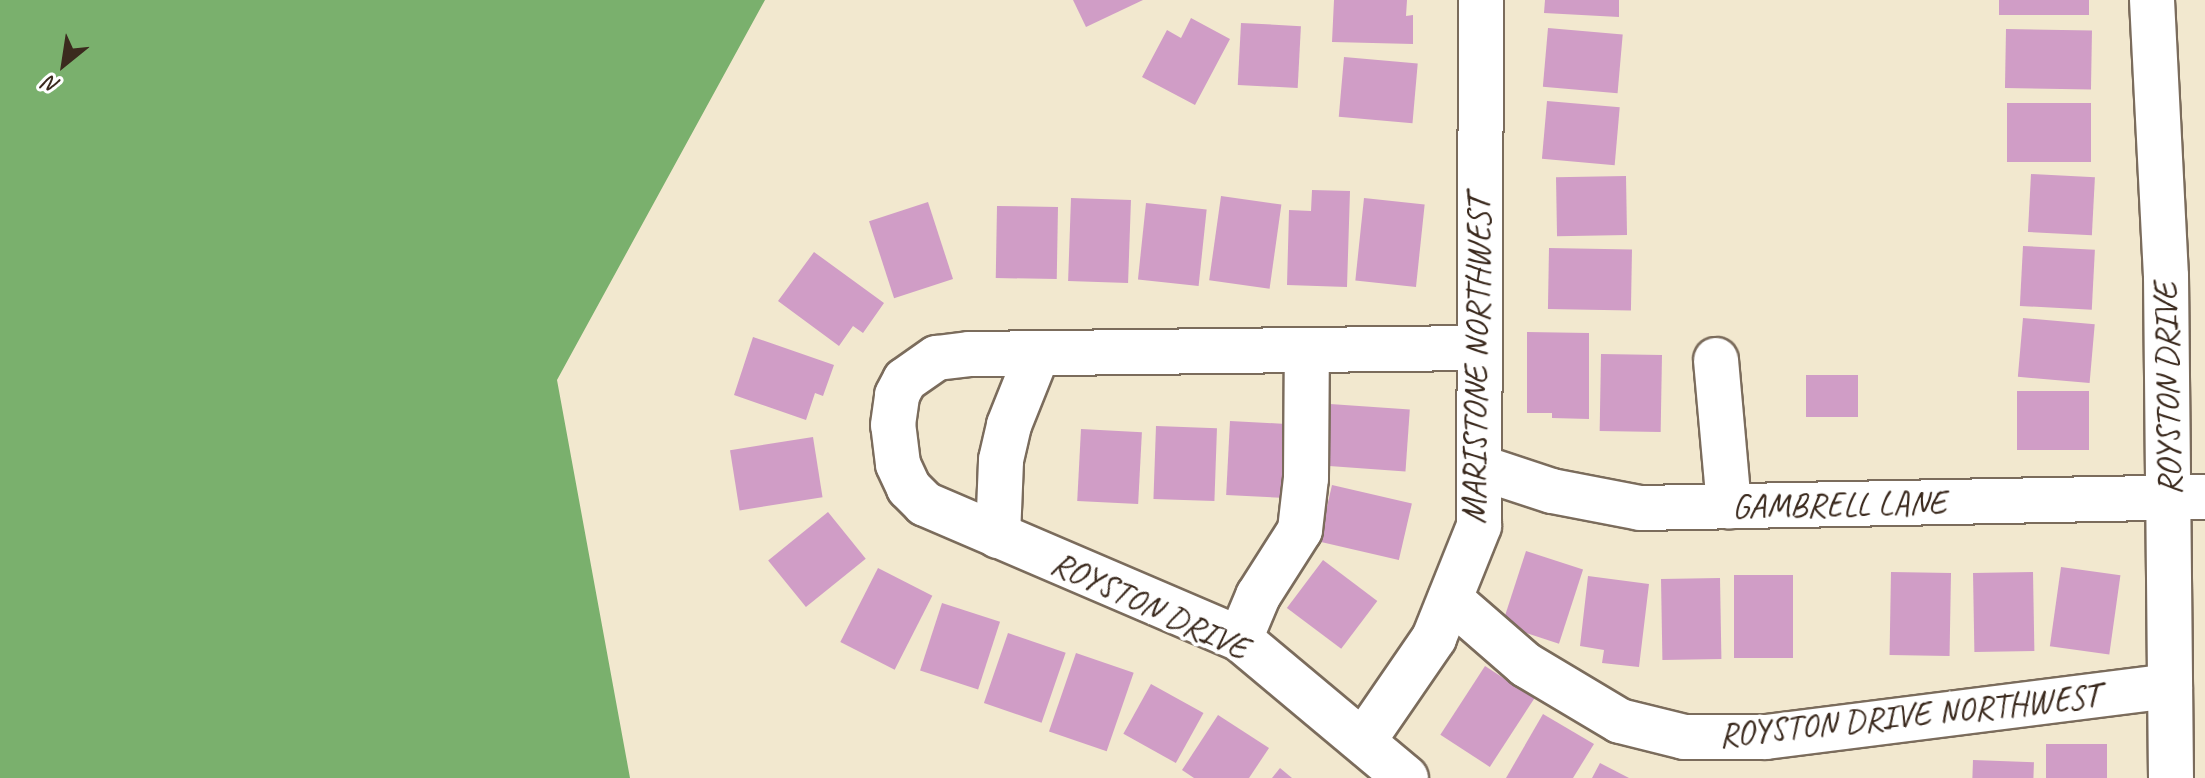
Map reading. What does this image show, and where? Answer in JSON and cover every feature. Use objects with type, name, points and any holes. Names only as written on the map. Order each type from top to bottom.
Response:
[{"type":"street","name":"MARISTONE NORTHWEST","points":[[1364,740],[1434,638],[1479,526],[1481,0]]},
{"type":"street","name":"ROYSTON DRIVE","points":[[2152,0],[2166,276],[2186,497],[2170,686],[2171,778]]},
{"type":"street","name":"ROYSTON DRIVE","points":[[1406,778],[1240,639],[925,504],[909,488],[898,464],[893,425],[897,395],[905,380],[937,358],[1478,348]]},
{"type":"street","points":[[1240,639],[1250,612],[1300,530],[1304,509],[1307,350]]},
{"type":"street","points":[[998,536],[1001,460],[1009,425],[1037,355]]},
{"type":"street","points":[[1716,360],[1729,506]]},
{"type":"street","name":"GAMBRELL LANE","points":[[1479,467],[1552,491],[1640,508],[2186,497]]},
{"type":"street","name":"ROYSTON DRIVE NORTHWEST","points":[[1450,599],[1526,665],[1606,713],[1620,721],[1684,737],[1766,737],[2170,686]]},
{"type":"green space","points":[[0,0],[765,0],[557,380],[630,778],[0,778]]},
{"type":"building","points":[[1073,0],[1143,0],[1086,27]]},
{"type":"building","points":[[1334,0],[1407,0],[1406,16],[1413,15],[1413,44],[1332,42]]},
{"type":"building","points":[[1545,0],[1619,0],[1619,17],[1544,13]]},
{"type":"building","points":[[1999,0],[2089,0],[2089,15],[1999,15]]},
{"type":"building","points":[[1191,18],[1230,39],[1195,105],[1142,77],[1167,30],[1181,38]]},
{"type":"building","points":[[1241,23],[1301,26],[1298,88],[1238,85]]},
{"type":"building","points":[[1548,28],[1623,35],[1618,93],[1543,87]]},
{"type":"building","points":[[2006,29],[2092,31],[2091,89],[2005,88]]},
{"type":"building","points":[[1344,57],[1418,63],[1412,123],[1339,117]]},
{"type":"building","points":[[1547,101],[1620,107],[1615,165],[1542,159]]},
{"type":"building","points":[[2007,103],[2091,103],[2091,162],[2007,162]]},
{"type":"building","points":[[2031,174],[2095,177],[2092,235],[2028,232]]},
{"type":"building","points":[[1626,176],[1627,235],[1557,236],[1556,177]]},
{"type":"building","points":[[1312,190],[1350,191],[1347,287],[1287,285],[1289,210],[1311,211]]},
{"type":"building","points":[[1221,196],[1281,204],[1270,289],[1209,280]]},
{"type":"building","points":[[1071,198],[1131,200],[1128,283],[1068,281]]},
{"type":"building","points":[[1364,198],[1425,204],[1416,287],[1355,281]]},
{"type":"building","points":[[928,202],[953,279],[894,298],[869,221]]},
{"type":"building","points":[[1146,203],[1207,209],[1199,286],[1138,280]]},
{"type":"building","points":[[997,206],[1058,207],[1057,279],[996,278]]},
{"type":"building","points":[[2023,246],[2095,250],[2092,310],[2020,306]]},
{"type":"building","points":[[1549,248],[1632,249],[1631,310],[1548,309]]},
{"type":"building","points":[[814,252],[884,303],[863,333],[853,326],[839,346],[778,301]]},
{"type":"building","points":[[2023,318],[2095,324],[2090,383],[2018,377]]},
{"type":"building","points":[[1527,332],[1589,333],[1589,419],[1552,418],[1552,413],[1527,413]]},
{"type":"building","points":[[753,337],[834,365],[823,396],[815,393],[806,420],[734,395]]},
{"type":"building","points":[[1601,354],[1662,355],[1661,432],[1600,431]]},
{"type":"building","points":[[1806,375],[1858,375],[1858,417],[1806,417]]},
{"type":"building","points":[[2017,391],[2089,391],[2089,450],[2017,450]]},
{"type":"building","points":[[1330,404],[1410,410],[1405,471],[1326,466]]},
{"type":"building","points":[[1230,421],[1290,424],[1286,498],[1226,495]]},
{"type":"building","points":[[1156,426],[1217,428],[1214,501],[1153,499]]},
{"type":"building","points":[[1081,429],[1142,432],[1138,504],[1077,501]]},
{"type":"building","points":[[813,437],[823,497],[740,510],[730,450]]},
{"type":"building","points":[[1332,485],[1412,503],[1399,560],[1319,542]]},
{"type":"building","points":[[828,512],[866,559],[806,607],[768,560]]},
{"type":"building","points":[[1526,551],[1583,570],[1559,644],[1502,625]]},
{"type":"building","points":[[1323,560],[1377,601],[1341,649],[1287,608]]},
{"type":"building","points":[[2061,567],[2120,575],[2109,655],[2050,646]]},
{"type":"building","points":[[878,568],[932,596],[895,670],[840,642]]},
{"type":"building","points":[[1891,572],[1951,573],[1950,656],[1890,655]]},
{"type":"building","points":[[2033,572],[2034,651],[1974,652],[1973,573]]},
{"type":"building","points":[[1734,575],[1793,575],[1793,658],[1734,658]]},
{"type":"building","points":[[1588,576],[1649,584],[1639,667],[1602,663],[1604,650],[1580,646]]},
{"type":"building","points":[[1720,578],[1721,659],[1662,660],[1661,579]]},
{"type":"building","points":[[942,603],[1000,622],[978,689],[920,671]]},
{"type":"building","points":[[1008,633],[1066,653],[1042,723],[984,703]]},
{"type":"building","points":[[1076,653],[1134,673],[1107,751],[1049,731]]},
{"type":"building","points":[[1485,666],[1534,698],[1490,767],[1440,735]]},
{"type":"building","points":[[1151,684],[1203,713],[1176,763],[1123,734]]},
{"type":"building","points":[[1543,714],[1594,744],[1573,778],[1506,778]]},
{"type":"building","points":[[1218,715],[1269,748],[1249,778],[1194,778],[1182,770]]},
{"type":"building","points":[[2046,744],[2107,744],[2107,778],[2046,778]]},
{"type":"building","points":[[1973,760],[2034,762],[2033,778],[1972,778]]},
{"type":"building","points":[[1600,763],[1629,778],[1592,778]]},
{"type":"building","points":[[1280,768],[1292,778],[1272,778]]}]
